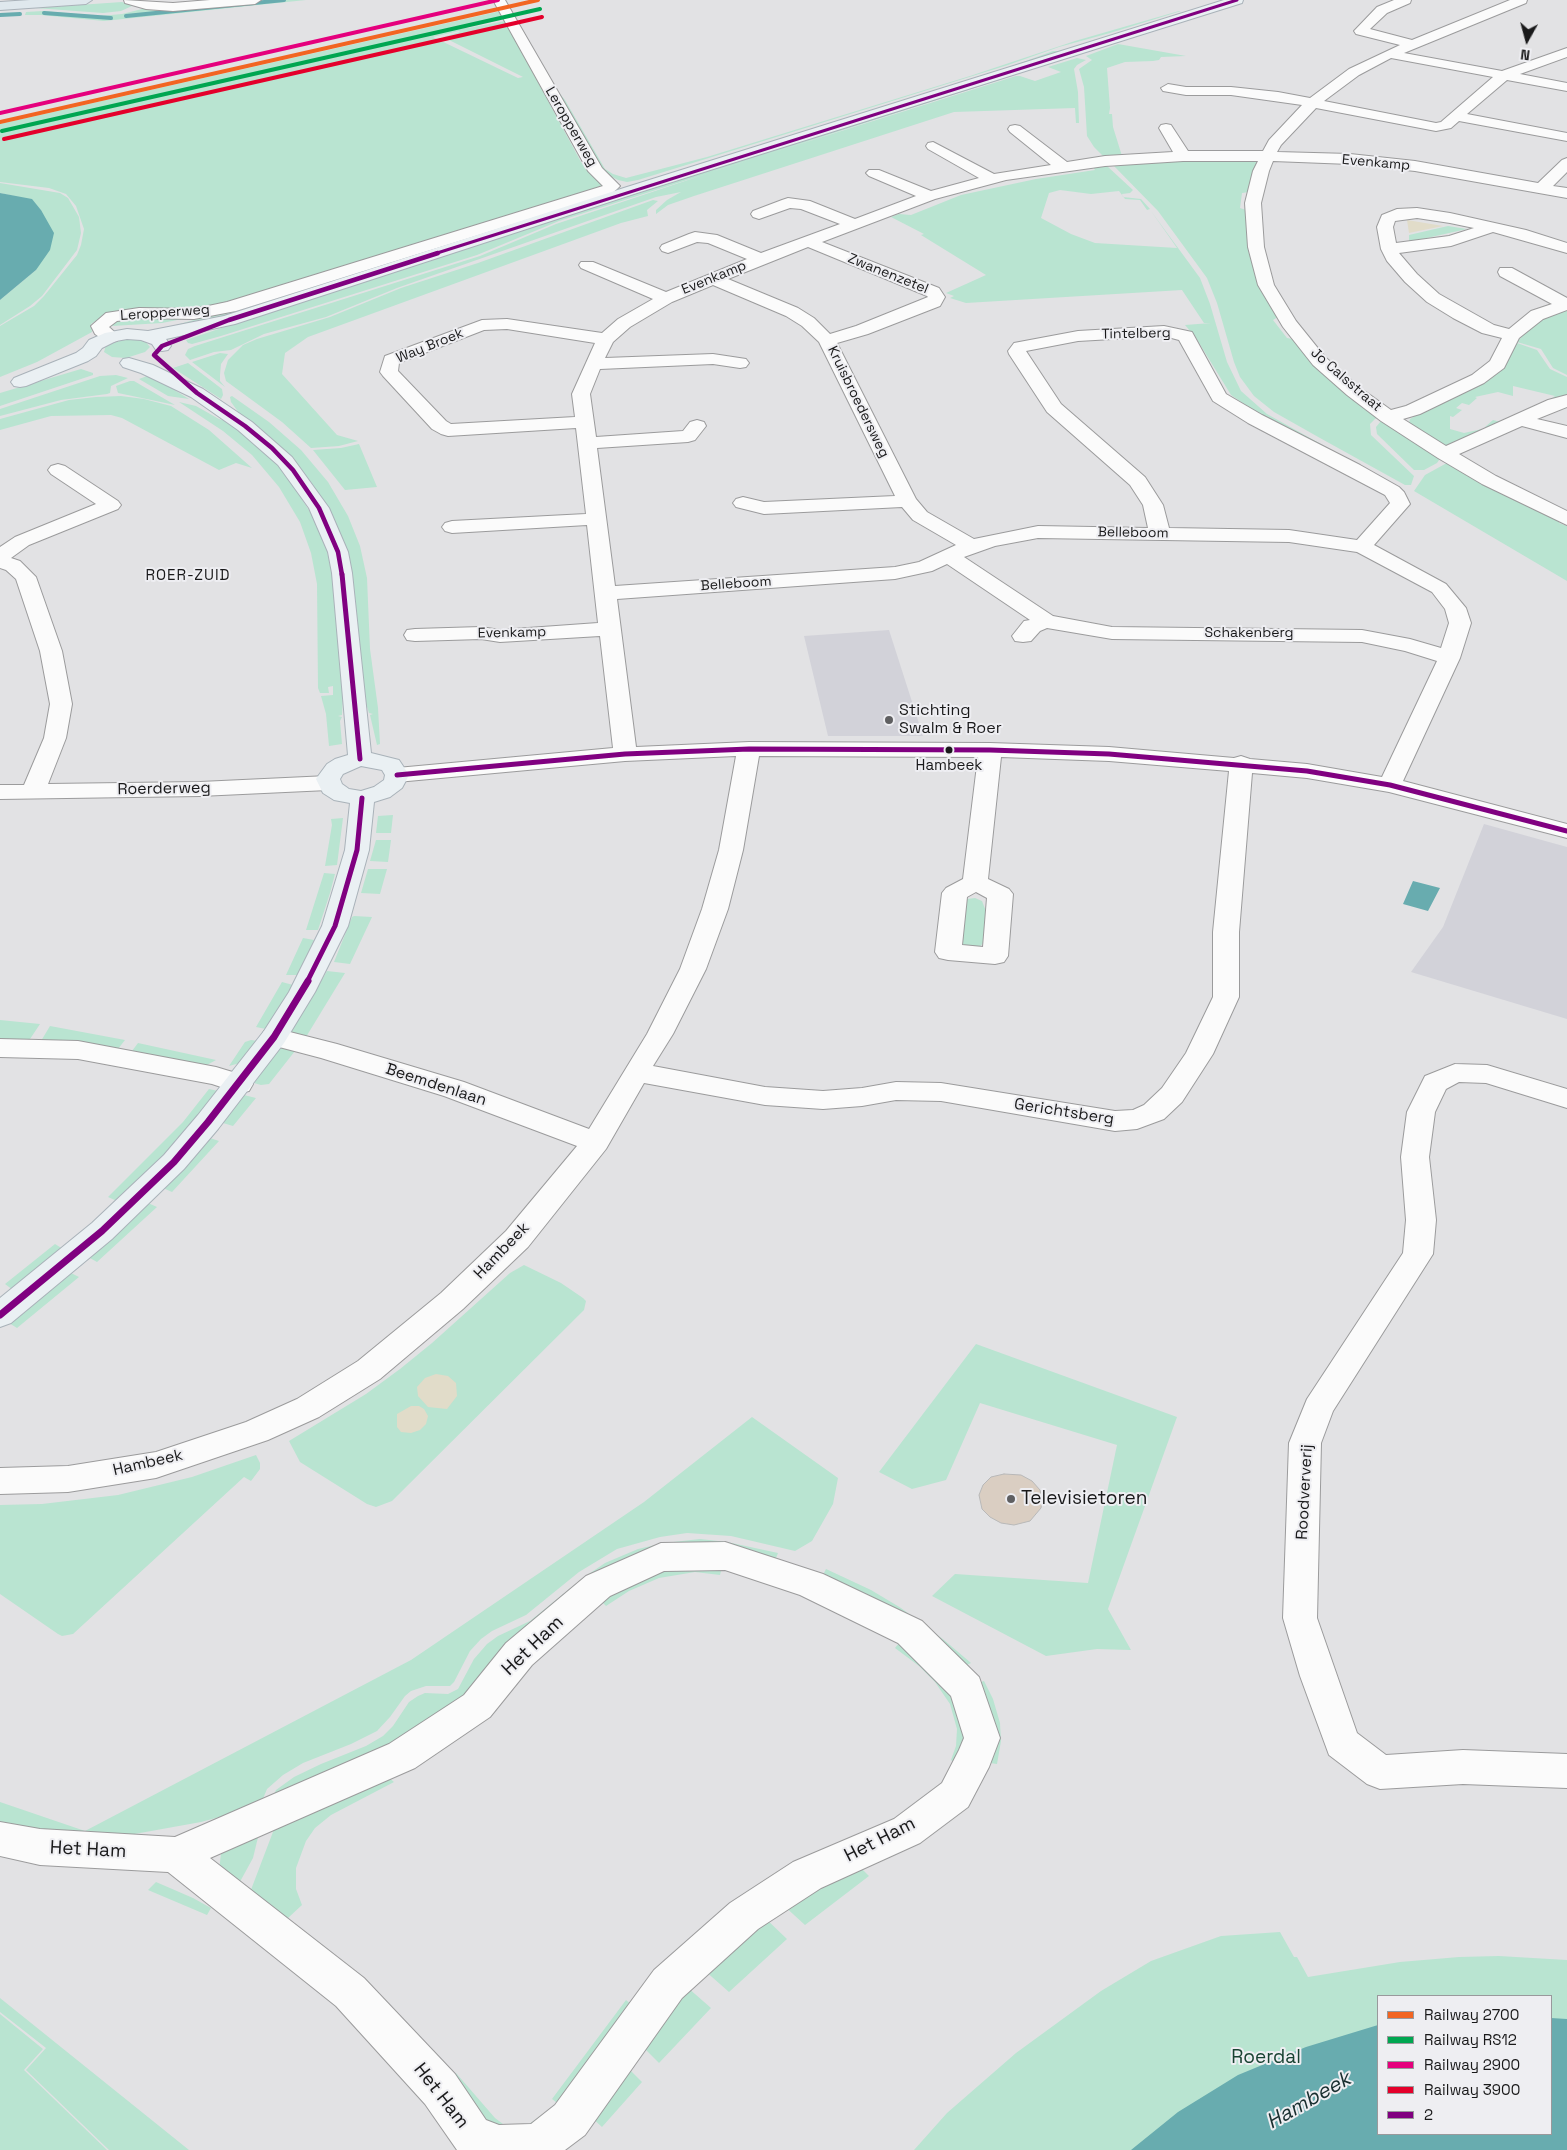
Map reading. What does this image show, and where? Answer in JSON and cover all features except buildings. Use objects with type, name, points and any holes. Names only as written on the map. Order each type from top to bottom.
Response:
[{"type":"highway","points":[[0,6],[86,0]]},
{"type":"main road","points":[[14,384],[155,346],[229,320],[632,190],[1237,0]]},
{"type":"main road","points":[[197,393],[155,346],[128,334],[111,337],[95,344],[108,360],[147,369],[197,393],[245,426],[285,460],[319,508],[329,530],[342,573],[360,759]]},
{"type":"main road","points":[[360,759],[386,763],[394,768],[397,775],[387,790],[377,795],[362,798],[342,795],[331,788],[328,783],[330,775],[335,769],[343,764],[360,759]]},
{"type":"main road","points":[[0,1315],[89,1242],[136,1200],[174,1162],[239,1084],[274,1037],[302,992],[335,926],[352,876],[357,850],[362,798]]},
{"type":"street","points":[[131,1],[150,6],[173,7],[255,0]]},
{"type":"street","name":"Leropperweg","points":[[111,337],[101,330],[100,326],[112,317],[139,313],[194,314],[230,307],[607,190],[612,186],[596,171],[499,0]]},
{"type":"street","points":[[1405,0],[1382,10],[1361,31],[1413,44]]},
{"type":"street","name":"Jo Calsstraat","points":[[1521,0],[1389,54],[1354,72],[1312,103],[1280,136],[1261,171],[1253,203],[1256,247],[1266,286],[1289,323],[1319,361],[1353,391],[1388,417],[1445,454],[1489,480],[1567,519]]},
{"type":"street","points":[[1168,88],[1257,94],[1427,126],[1446,125],[1504,75],[1567,52]]},
{"type":"street","points":[[1389,54],[1567,87]]},
{"type":"street","points":[[1455,116],[1567,137]]},
{"type":"street","points":[[1166,128],[1183,156]]},
{"type":"street","points":[[1015,129],[1062,166]]},
{"type":"street","points":[[933,146],[991,180]]},
{"type":"street","name":"Evenkamp","points":[[626,754],[581,394],[606,339],[624,323],[666,298],[712,278],[930,196],[991,180],[1062,166],[1183,156],[1268,156],[1350,160],[1414,166],[1567,193]]},
{"type":"street","points":[[1542,188],[1567,163]]},
{"type":"street","points":[[874,173],[930,196]]},
{"type":"street","points":[[759,214],[786,200],[804,204],[854,224]]},
{"type":"street","points":[[1512,335],[1488,329],[1459,314],[1433,298],[1411,278],[1393,258],[1389,249],[1385,227],[1388,218],[1397,214],[1417,213],[1495,227],[1567,248]]},
{"type":"street","points":[[1389,249],[1451,240],[1495,227]]},
{"type":"street","name":"Evenkamp","points":[[668,248],[695,237],[711,238],[761,259]]},
{"type":"street","name":"Zwanenzetel","points":[[809,242],[934,292],[937,297],[934,302],[862,330],[827,340]]},
{"type":"street","name":"Evenkamp","points":[[587,265],[666,298]]},
{"type":"street","points":[[1506,272],[1566,304]]},
{"type":"street","name":"Kruisbroedersweg","points":[[712,278],[792,312],[808,322],[827,340],[907,501],[920,516],[971,546]]},
{"type":"street","points":[[1388,417],[1413,410],[1478,379],[1498,364],[1512,335],[1537,315],[1566,304]]},
{"type":"street","name":"Way Broek","points":[[584,422],[448,430],[439,425],[389,372],[391,360],[482,325],[508,324],[606,339]]},
{"type":"street","name":"Tintelberg","points":[[1160,534],[1153,506],[1138,481],[1054,408],[1018,354],[1017,351],[1020,347],[1088,335],[1164,331],[1186,336],[1218,397],[1255,419],[1353,469],[1392,491],[1397,496],[1400,504],[1368,538],[1363,546]]},
{"type":"street","points":[[593,364],[713,359],[740,363]]},
{"type":"street","points":[[1445,454],[1554,404],[1567,401]]},
{"type":"street","points":[[1521,420],[1567,432]]},
{"type":"street","points":[[586,443],[688,436],[698,426]]},
{"type":"street","points":[[0,557],[22,541],[111,505],[58,470]]},
{"type":"street","points":[[743,503],[764,508],[907,501]]},
{"type":"street","points":[[452,527],[596,519]]},
{"type":"street","name":"Belleboom","points":[[606,593],[895,573],[925,567],[971,546],[1038,532],[1289,536],[1363,546],[1439,588],[1455,608],[1460,623],[1448,658],[1390,785]]},
{"type":"street","points":[[950,557],[1046,621]]},
{"type":"street","points":[[0,562],[13,565],[26,577],[51,651],[61,704],[55,738],[34,790]]},
{"type":"street","points":[[1023,636],[1032,626],[1046,621]]},
{"type":"street","name":"Schakenberg","points":[[1046,621],[1112,632],[1362,636],[1410,645],[1448,658]]},
{"type":"street","name":"Evenkamp","points":[[415,635],[481,633],[500,636],[609,629]]},
{"type":"street","points":[[397,775],[626,754],[749,749],[990,750],[1109,754],[1307,771],[1390,785],[1567,831]]},
{"type":"street","name":"Hambeek","points":[[0,1481],[68,1479],[156,1465],[257,1431],[308,1408],[369,1370],[452,1301],[516,1238],[596,1142],[660,1034],[693,969],[715,909],[731,850],[749,749]]},
{"type":"street","points":[[965,888],[990,750]]},
{"type":"street","name":"Gerichtsberg","points":[[636,1072],[765,1096],[823,1100],[896,1091],[941,1092],[1115,1121],[1137,1119],[1154,1112],[1172,1095],[1200,1054],[1226,997],[1226,932],[1241,764]]},
{"type":"street","name":"Roerderweg","points":[[0,792],[200,789],[328,783]]},
{"type":"street","name":"Beemdenlaan","points":[[274,1037],[320,1048],[454,1089],[596,1142]]},
{"type":"street","points":[[0,1048],[78,1050],[216,1076],[239,1084]]},
{"type":"street","name":"Roodververij","points":[[1567,1099],[1487,1074],[1455,1073],[1435,1083],[1421,1112],[1415,1157],[1421,1220],[1418,1254],[1318,1408],[1305,1443],[1300,1618],[1318,1676],[1342,1742],[1380,1772],[1464,1768],[1567,1771]]},
{"type":"street","name":"Het Ham","points":[[0,1839],[40,1848],[176,1855],[402,1756],[476,1706],[519,1654],[598,1586],[662,1557],[725,1556],[811,1584],[910,1632],[966,1688],[982,1738],[976,1755],[955,1795],[907,1831],[807,1875],[744,1916],[668,1984],[570,2120],[538,2145],[499,2146],[472,2136],[440,2089],[350,1992],[176,1855]]},
{"type":"shaded area","points":[[889,630],[923,736],[828,736],[804,636]]},
{"type":"shaded area","points":[[1484,824],[1567,847],[1567,1019],[1411,972],[1443,927]]},
{"type":"green space","points":[[274,0],[306,0],[104,21],[25,15],[26,12],[43,11],[100,16],[122,14],[142,9],[192,9]]},
{"type":"green space","points":[[122,2],[132,6],[121,11],[103,13],[35,8]]},
{"type":"green space","points":[[501,11],[502,14],[497,18],[0,131],[0,124]]},
{"type":"green space","points":[[1181,11],[1059,47],[1008,65],[627,182],[610,176],[597,162],[557,94],[560,94],[565,100],[605,169],[626,178],[707,157],[970,76],[1075,41]]},
{"type":"green space","points":[[505,21],[581,162],[591,174],[602,182],[604,185],[601,186],[603,187],[245,300],[196,309],[103,316],[91,324],[92,332],[37,362],[0,377],[0,326],[34,306],[44,296],[77,255],[84,229],[76,206],[66,194],[49,188],[0,182],[0,132],[468,28]],"holes":[[[460,32],[443,37],[523,77],[518,78],[433,37]]]},
{"type":"green space","points":[[1118,44],[1186,56],[1161,57],[1159,60],[1153,61],[1125,62],[1107,68],[1109,114],[1112,114],[1113,127],[1122,156],[1105,158],[1094,147],[1087,136],[1084,87],[1079,69],[1092,60],[1086,56]]},
{"type":"green space","points":[[1053,51],[1061,51],[233,314],[171,329],[169,327],[240,307],[1004,69]]},
{"type":"green space","points":[[1077,58],[1086,60],[1074,69],[1078,92],[1079,123],[1076,123],[1075,108],[954,112],[694,196],[668,205],[656,214],[656,210],[667,200],[681,192],[656,197],[397,288],[326,317],[264,334],[231,350],[214,352],[190,360],[185,355],[188,349],[195,346],[480,256],[556,224],[724,168],[1016,76],[1035,81],[1061,72],[1048,67]]},
{"type":"green space","points":[[1012,76],[559,221],[477,255],[221,336],[192,344],[186,340],[399,268]]},
{"type":"green space","points":[[1259,159],[1249,192],[1242,193],[1240,208],[1246,210],[1278,317],[1273,320],[1287,338],[1297,340],[1380,417],[1370,424],[1371,435],[1414,476],[1411,485],[1405,485],[1274,412],[1254,396],[1240,377],[1234,362],[1217,303],[1207,278],[1158,211],[1113,165]]},
{"type":"green space","points":[[1107,166],[1133,190],[1130,193],[1122,194],[1123,196],[1119,191],[1091,194],[1060,190],[1049,193],[1041,218],[1071,234],[1095,243],[1177,248],[1151,211],[1200,278],[1210,304],[1227,362],[1241,391],[1267,414],[1405,491],[1253,410],[1231,395],[1196,338],[1185,325],[1211,323],[1204,323],[1182,290],[966,303],[950,298],[954,296],[946,293],[986,275],[921,235],[924,234],[891,217],[899,214],[911,215],[961,195],[1036,179],[1095,170],[1093,167]]},
{"type":"green space","points":[[0,183],[60,193],[68,198],[79,217],[81,233],[77,250],[42,296],[0,325],[0,300],[36,270],[41,210],[32,200],[0,193]]},
{"type":"green space","points":[[1124,197],[1141,199],[1150,209],[1147,210],[1140,200],[1125,199]]},
{"type":"green space","points":[[653,200],[658,201],[647,210],[648,216],[621,223],[308,337],[285,353],[282,374],[337,435],[358,441],[339,446],[311,448],[282,422],[226,381],[224,373],[228,360],[243,345],[257,339],[330,317],[401,288],[478,263]]},
{"type":"green space","points":[[1448,226],[1467,229],[1409,242],[1409,235]]},
{"type":"green space","points":[[1567,309],[1567,375],[1553,368],[1541,349],[1517,342],[1541,320]]},
{"type":"green space","points":[[139,318],[187,318],[162,323],[112,326],[113,323],[119,321]]},
{"type":"green space","points":[[126,339],[145,341],[150,347],[145,352],[126,358],[112,357],[104,352],[106,345]]},
{"type":"green space","points":[[1517,343],[1537,350],[1550,369],[1567,377],[1567,397],[1549,400],[1555,396],[1513,386],[1513,396],[1498,392],[1475,397],[1477,398],[1469,405],[1462,403],[1456,408],[1462,410],[1453,417],[1450,416],[1450,429],[1464,433],[1487,428],[1485,427],[1493,420],[1504,423],[1447,445],[1442,445],[1409,423],[1410,419],[1508,359]]},
{"type":"green space","points":[[220,353],[228,354],[221,364],[220,375],[220,381],[225,387],[192,362]]},
{"type":"green space","points":[[188,363],[222,389],[223,395],[221,399],[173,368]]},
{"type":"green space","points":[[81,369],[93,373],[93,375],[0,406],[0,393]]},
{"type":"green space","points":[[116,375],[128,378],[111,386],[110,393],[61,400],[0,416],[0,409],[100,376]]},
{"type":"green space","points":[[150,375],[189,399],[168,396],[139,379]]},
{"type":"green space","points":[[134,381],[175,405],[118,393],[116,386]]},
{"type":"green space","points":[[121,396],[144,399],[171,406],[209,430],[252,468],[236,463],[219,470],[122,418],[111,415],[51,416],[0,430],[0,419],[69,400]]},
{"type":"green space","points":[[232,396],[269,422],[301,450],[328,482],[348,516],[360,546],[367,578],[370,649],[378,708],[380,744],[377,745],[370,715],[373,714],[369,713],[362,691],[323,500],[290,457],[239,413],[231,402],[230,397]]},
{"type":"green space","points":[[179,402],[196,406],[219,419],[230,422],[275,462],[289,479],[314,518],[327,551],[334,584],[343,695],[342,715],[338,716],[342,717],[340,721],[342,744],[329,746],[326,714],[321,696],[333,695],[333,686],[328,687],[329,693],[320,693],[318,688],[317,584],[311,553],[300,522],[279,487],[252,455],[223,431]]},
{"type":"green space","points":[[1384,420],[1441,457],[1437,463],[1424,470],[1414,470],[1377,434],[1376,427]]},
{"type":"green space","points":[[359,444],[377,487],[345,490],[313,450],[341,448]]},
{"type":"green space","points":[[1445,464],[1451,464],[1559,518],[1559,523],[1567,526],[1567,581],[1414,491],[1425,475]]},
{"type":"green space","points":[[393,815],[391,833],[376,833],[378,816]]},
{"type":"green space","points":[[343,818],[337,865],[325,866],[332,825],[331,819]]},
{"type":"green space","points":[[376,840],[391,840],[388,862],[370,861]]},
{"type":"green space","points":[[368,869],[387,869],[380,894],[361,893]]},
{"type":"green space","points":[[324,873],[335,874],[330,893],[318,930],[306,930]]},
{"type":"green space","points":[[975,898],[982,901],[989,919],[985,941],[975,952],[963,952],[956,914],[967,899]]},
{"type":"green space","points":[[352,917],[372,917],[350,964],[334,962]]},
{"type":"green space","points":[[303,938],[314,940],[298,975],[286,975]]},
{"type":"green space","points":[[327,971],[345,973],[306,1037],[290,1034]]},
{"type":"green space","points":[[282,982],[293,985],[266,1029],[256,1027]]},
{"type":"green space","points":[[0,1020],[40,1024],[28,1042],[0,1042]]},
{"type":"green space","points":[[50,1026],[125,1040],[118,1049],[41,1041]]},
{"type":"green space","points":[[251,1040],[258,1041],[240,1063],[229,1066],[245,1042]]},
{"type":"green space","points":[[138,1043],[216,1060],[207,1065],[132,1051]]},
{"type":"green space","points":[[282,1045],[293,1048],[295,1051],[269,1084],[261,1085],[254,1083]]},
{"type":"green space","points":[[209,1089],[218,1091],[175,1145],[117,1201],[108,1197],[183,1122]]},
{"type":"green space","points":[[244,1095],[256,1098],[233,1126],[223,1123]]},
{"type":"green space","points":[[210,1138],[219,1141],[172,1192],[163,1188]]},
{"type":"green space","points":[[148,1203],[157,1207],[97,1262],[88,1257]]},
{"type":"green space","points":[[55,1244],[63,1249],[13,1290],[5,1284]]},
{"type":"green space","points":[[524,1265],[561,1283],[583,1298],[586,1301],[584,1310],[392,1501],[376,1507],[367,1504],[300,1462],[289,1441],[366,1394],[400,1369],[510,1273]]},
{"type":"green space","points":[[71,1273],[79,1277],[17,1328],[9,1323]]},
{"type":"green space","points":[[976,1344],[1177,1417],[1108,1609],[1131,1650],[1097,1649],[1046,1656],[932,1596],[955,1574],[1088,1583],[1117,1445],[980,1403],[946,1480],[912,1489],[879,1472]]},
{"type":"green space","points":[[752,1417],[838,1478],[833,1504],[812,1541],[795,1551],[731,1536],[687,1533],[660,1537],[617,1549],[579,1572],[526,1615],[492,1631],[481,1639],[470,1651],[450,1686],[426,1686],[411,1691],[377,1731],[351,1744],[303,1763],[283,1775],[267,1789],[260,1806],[201,1822],[129,1835],[76,1834],[0,1823],[0,1802],[85,1831],[411,1660],[644,1502]]},
{"type":"green space","points":[[256,1455],[260,1463],[260,1469],[251,1481],[244,1477],[73,1634],[62,1636],[58,1634],[0,1594],[0,1505],[42,1504],[118,1495],[192,1477]]},
{"type":"green space","points":[[700,1539],[727,1542],[778,1553],[776,1558],[773,1558],[671,1549],[411,1737],[269,1804],[276,1790],[294,1777],[366,1746],[383,1736],[393,1726],[409,1702],[418,1696],[425,1693],[448,1694],[458,1689],[474,1659],[487,1644],[498,1636],[530,1621],[583,1578],[605,1563],[638,1549],[664,1543]]},
{"type":"green space","points":[[722,1567],[720,1575],[695,1572],[659,1578],[629,1591],[606,1606],[602,1602],[603,1599],[663,1569]]},
{"type":"green space","points":[[826,1569],[871,1590],[901,1608],[971,1663],[963,1667],[825,1576]]},
{"type":"green space","points":[[899,1643],[952,1689],[968,1730],[960,1766],[951,1760],[956,1746],[957,1729],[950,1704],[935,1682],[919,1666],[895,1648]]},
{"type":"green space","points":[[984,1681],[993,1699],[1000,1723],[1001,1741],[997,1764],[990,1763],[978,1683]]},
{"type":"green space","points":[[388,1777],[394,1782],[331,1815],[315,1828],[306,1841],[296,1868],[296,1889],[302,1905],[288,1918],[249,1895],[276,1824]]},
{"type":"green space","points":[[260,1829],[253,1858],[236,1889],[219,1870],[221,1854],[228,1844]]},
{"type":"green space","points":[[859,1866],[869,1876],[805,1925],[782,1904]]},
{"type":"green space","points":[[156,1882],[211,1908],[207,1915],[148,1890]]},
{"type":"green space","points":[[764,1917],[787,1939],[729,1992],[704,1970]]},
{"type":"green space","name":"Roerdal","points":[[1280,1932],[1308,1977],[1400,1962],[1459,1957],[1499,1956],[1567,1960],[1567,2150],[914,2150],[947,2113],[1016,2053],[1101,1991],[1151,1961],[1221,1936]]},
{"type":"green space","points":[[687,1987],[711,2008],[659,2063],[639,2043]]},
{"type":"green space","points":[[0,1998],[189,2150],[109,2150],[26,2070],[46,2048],[0,2012]]},
{"type":"green space","points":[[626,2000],[632,2005],[561,2106],[552,2099]]},
{"type":"green space","points":[[0,2014],[43,2049],[24,2070],[107,2150],[0,2150]]},
{"type":"green space","points":[[625,2065],[642,2082],[602,2127],[589,2115]]},
{"type":"green space","points":[[456,2073],[495,2118],[503,2124],[509,2126],[528,2125],[543,2114],[551,2120],[499,2134],[449,2080]]},
{"type":"sand","points":[[1407,220],[1443,226],[1409,233]]},
{"type":"sand","points":[[436,1374],[448,1376],[456,1383],[457,1396],[447,1409],[428,1407],[418,1396],[417,1387],[425,1378]]},
{"type":"sand","points":[[411,1406],[419,1406],[424,1409],[428,1416],[426,1424],[420,1430],[411,1433],[401,1432],[397,1427],[397,1414]]},
{"type":"water","points":[[0,193],[32,199],[41,210],[54,233],[50,250],[36,270],[0,300]]},
{"type":"water","points":[[1413,881],[1440,888],[1428,911],[1403,904]]},
{"type":"water","points":[[1552,2018],[1567,2019],[1567,2150],[1131,2150],[1178,2112],[1238,2075],[1306,2047],[1377,2025],[1377,2135],[1552,2135]]},
{"type":"waterway","points":[[126,16],[284,0]]},
{"type":"waterway","points":[[44,13],[111,18]]},
{"type":"waterway","points":[[0,15],[20,14]]},
{"type":"rail line","name":"2900","points":[[0,113],[498,0]]},
{"type":"rail line","name":"2700","points":[[0,122],[538,0]]},
{"type":"rail line","name":"RS12","points":[[2,131],[540,9]]},
{"type":"rail line","name":"3900","points":[[4,139],[542,17]]},
{"type":"transit line","name":"2","points":[[360,759],[342,573],[338,552],[319,508],[293,470],[272,448],[245,426],[197,393],[154,355],[162,346],[229,320],[632,190],[1237,0]]},
{"type":"transit line","name":"2","points":[[397,775],[625,754],[749,749],[990,750],[1109,754],[1307,771],[1390,785],[1567,831]]},
{"type":"transit line","name":"2","points":[[0,1315],[102,1231],[174,1162],[208,1122],[274,1037],[302,992],[335,926],[357,850],[362,798]]},
{"type":"place","name":"Stichting Swalm & Roer","points":[[889,720]]},
{"type":"place","name":"Hambeek","points":[[949,750]]},
{"type":"place","name":"Televisietoren","points":[[1011,1499]]},
{"type":"district","name":"ROER-ZUID","points":[[188,576]]}]
